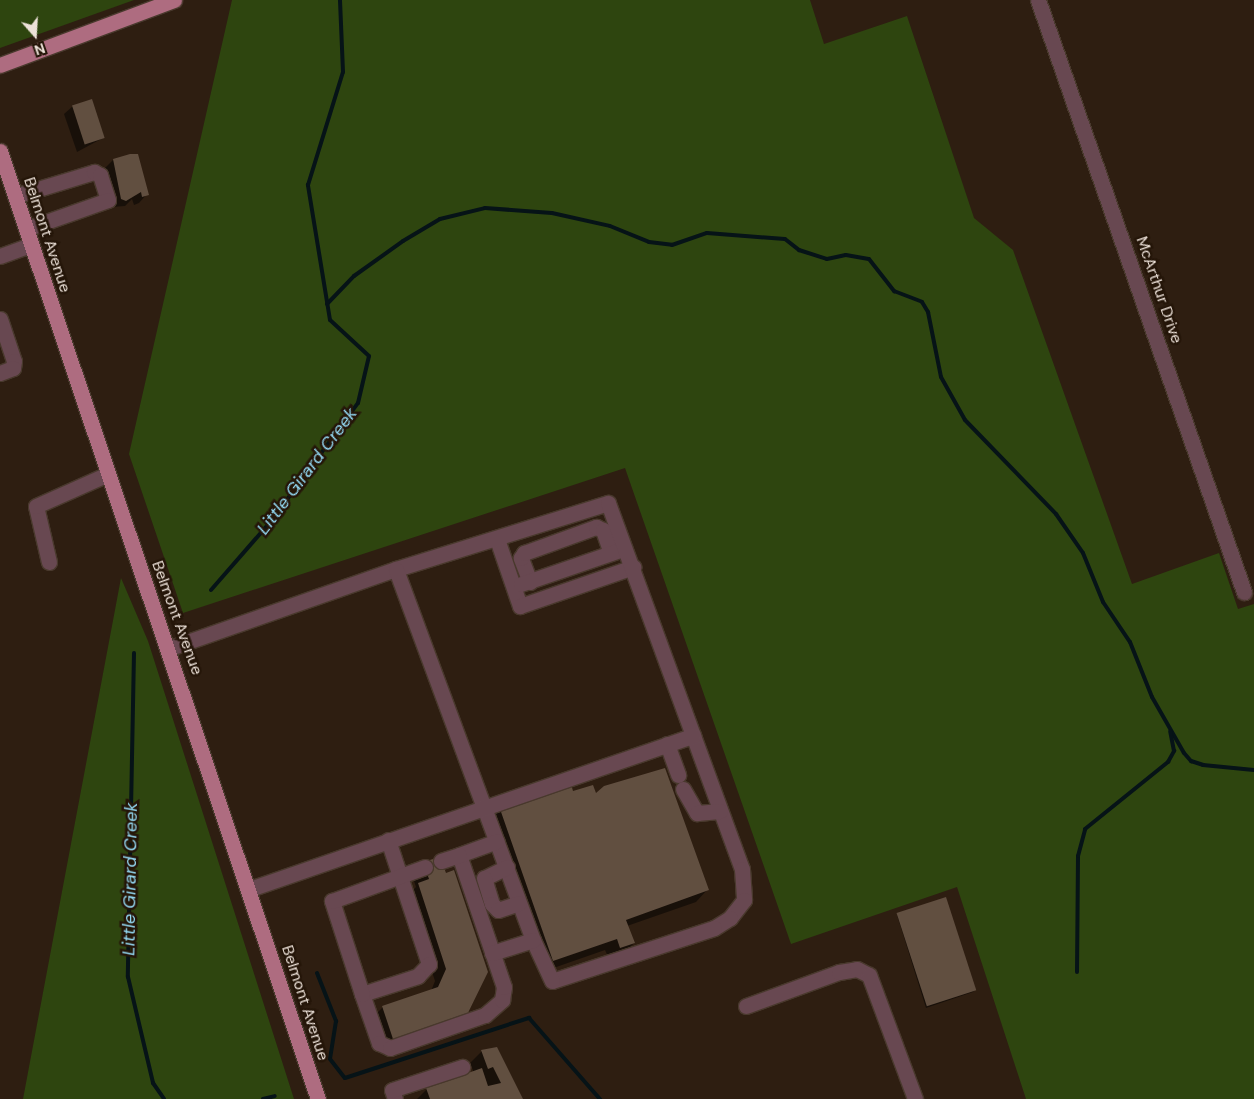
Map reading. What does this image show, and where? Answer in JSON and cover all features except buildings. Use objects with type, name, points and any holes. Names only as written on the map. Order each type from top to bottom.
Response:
[{"type":"main road","points":[[0,65],[174,0]]},
{"type":"main road","name":"Belmont Avenue","points":[[0,150],[108,474],[170,648],[318,1099]]},
{"type":"street","name":"McArthur Drive","points":[[1038,0],[1244,592]]},
{"type":"street","points":[[15,196],[94,172],[108,200],[103,204],[26,229]]},
{"type":"street","points":[[0,256],[31,245]]},
{"type":"street","points":[[0,319],[14,361],[13,368],[0,373]]},
{"type":"street","points":[[49,562],[36,506],[108,474]]},
{"type":"street","points":[[170,648],[396,569],[608,503],[742,869],[744,900],[730,918],[714,928],[562,980],[552,981],[546,974],[532,940],[507,867],[396,569]]},
{"type":"street","points":[[569,514],[577,534]]},
{"type":"street","points":[[536,525],[543,546]]},
{"type":"street","points":[[530,582],[522,555],[543,546],[600,526],[610,553]]},
{"type":"street","points":[[497,539],[520,606],[633,567]]},
{"type":"street","points":[[513,587],[626,548]]},
{"type":"street","points":[[587,561],[594,581]]},
{"type":"street","points":[[553,573],[560,592]]},
{"type":"street","points":[[250,889],[483,806],[693,736]]},
{"type":"street","points":[[666,744],[681,782],[697,813],[720,811]]},
{"type":"street","points":[[362,994],[418,976],[429,964],[388,840]]},
{"type":"street","points":[[442,861],[497,841]]},
{"type":"street","points":[[425,866],[332,901],[379,1043],[390,1048],[498,1007],[504,992],[459,854]]},
{"type":"street","points":[[507,867],[484,878],[489,896],[498,910],[519,903]]},
{"type":"street","points":[[492,953],[532,940]]},
{"type":"street","points":[[746,1006],[839,972],[857,969],[870,975],[915,1099]]},
{"type":"street","points":[[395,1099],[392,1090],[462,1067]]},
{"type":"green space","points":[[0,0],[134,0],[0,48]]},
{"type":"green space","points":[[232,0],[810,0],[824,44],[907,16],[974,218],[1013,250],[1132,584],[1219,553],[1238,609],[1254,604],[1254,1099],[1026,1099],[957,887],[791,944],[625,468],[183,613],[129,454]]},
{"type":"green space","points":[[121,578],[148,641],[294,1099],[23,1099]]},
{"type":"waterway","name":"Little Girard Creek","points":[[211,590],[272,520],[358,403],[369,356],[330,320],[308,185],[343,72],[340,0]]},
{"type":"waterway","points":[[327,304],[354,276],[403,241],[440,219],[485,208],[552,213],[610,226],[649,242],[672,245],[707,233],[785,239],[799,250],[827,259],[846,255],[869,259],[894,291],[922,302],[928,312],[941,377],[965,420],[1056,514],[1083,553],[1103,602],[1130,642],[1152,697],[1184,753],[1191,761],[1203,765],[1254,770]]},
{"type":"waterway","name":"Little Girard Creek","points":[[134,653],[128,977],[153,1083],[164,1099]]},
{"type":"waterway","points":[[1077,972],[1078,856],[1085,829],[1168,762],[1174,751],[1170,731]]},
{"type":"waterway","points":[[317,973],[336,1021],[330,1059],[345,1078],[529,1018],[600,1099]]},
{"type":"waterway","points":[[263,1099],[275,1096]]}]
